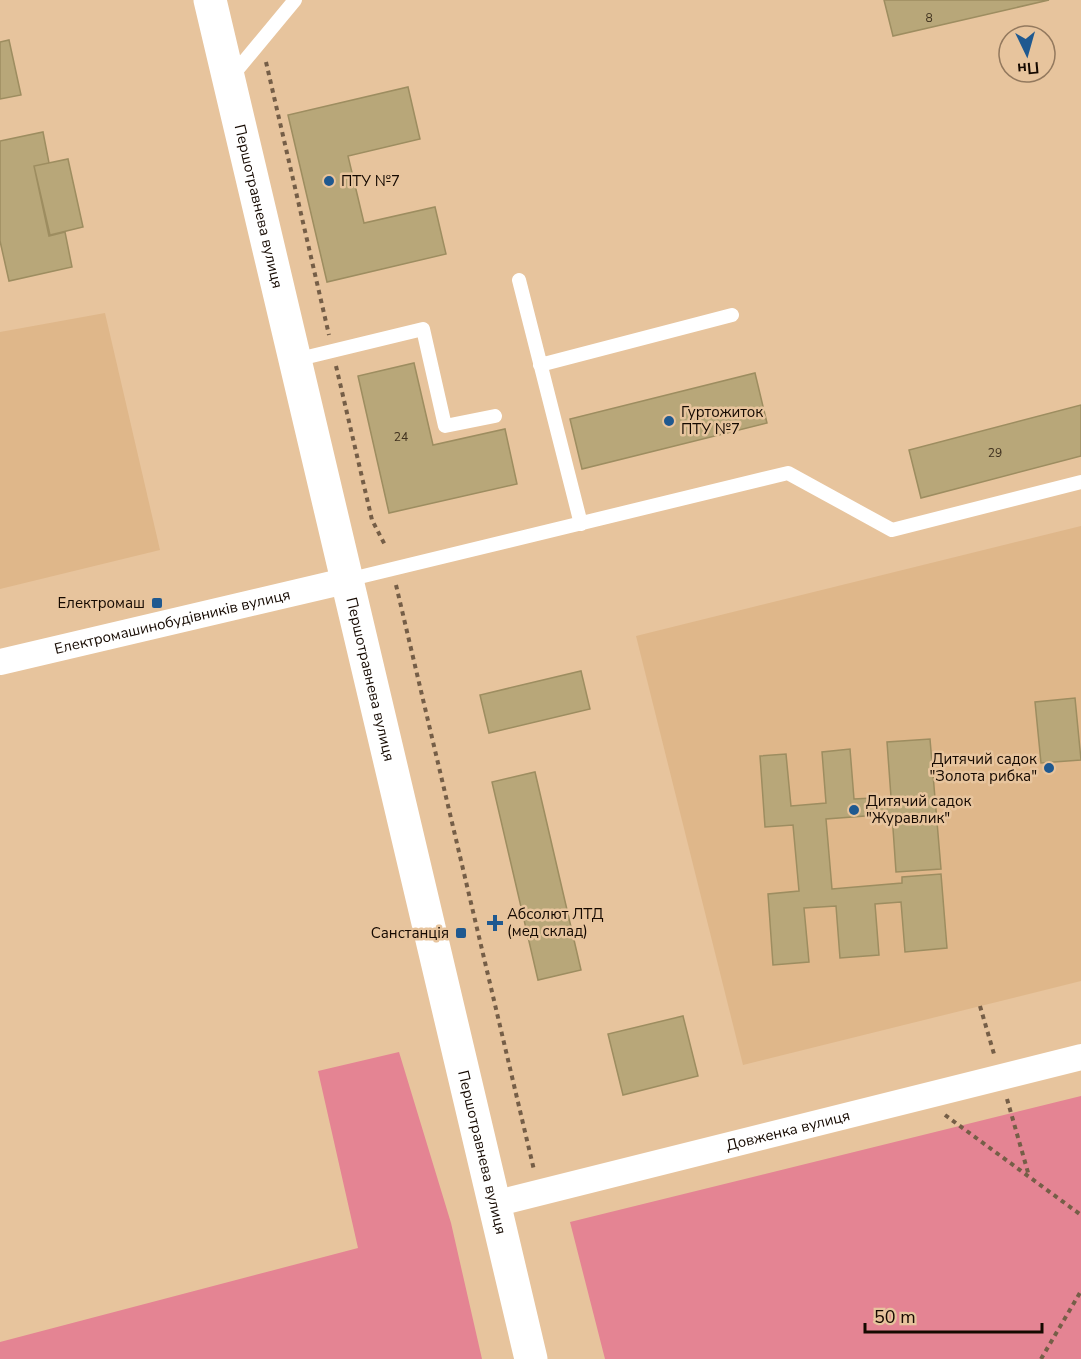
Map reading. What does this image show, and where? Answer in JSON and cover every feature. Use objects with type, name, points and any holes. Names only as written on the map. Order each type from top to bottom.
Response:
[{"type":"street","name":"Першотравнева вулиця","points":[[210,0],[230,77],[345,580],[531,1359]]},
{"type":"street","name":"Електромашинобудівників вулиця","points":[[0,663],[345,580]]},
{"type":"street","name":"Довженка вулиця","points":[[494,1204],[1081,1058]]},
{"type":"lane","points":[[230,77],[295,0]]},
{"type":"lane","points":[[519,280],[581,524]]},
{"type":"lane","points":[[540,365],[732,315]]},
{"type":"lane","points":[[295,360],[423,329],[445,426],[495,416]]},
{"type":"lane","points":[[345,580],[788,473],[892,530],[1081,482]]},
{"type":"path","points":[[264,53],[330,342]]},
{"type":"path","points":[[334,359],[372,520],[387,547]]},
{"type":"path","points":[[396,585],[534,1170]]},
{"type":"path","points":[[921,1096],[1081,1215]]},
{"type":"path","points":[[1041,1359],[1081,1291]]},
{"type":"shaded area","points":[[105,313],[160,550],[0,589],[0,332]]},
{"type":"shaded area","name":"Дитячий садок \"Журавлик\"","points":[[1081,526],[1081,981],[743,1065],[636,636]]},
{"type":"shaded area","points":[[399,1052],[451,1223],[482,1359],[0,1359],[0,1342],[358,1248],[318,1071]]},
{"type":"shaded area","points":[[1081,1096],[1081,1359],[605,1359],[570,1222]]},
{"type":"building","points":[[884,0],[1049,0],[893,36]]},
{"type":"building","points":[[9,40],[21,95],[0,99],[0,42]]},
{"type":"building","name":"ПТУ №7","points":[[408,87],[420,139],[348,156],[364,223],[435,207],[446,254],[327,282],[288,115]]},
{"type":"building","points":[[43,132],[49,163],[34,166],[49,236],[65,232],[72,267],[9,281],[0,241],[0,141]]},
{"type":"building","points":[[68,159],[83,227],[50,235],[34,166]]},
{"type":"building","points":[[414,363],[433,445],[505,429],[517,484],[389,513],[358,376]]},
{"type":"building","name":"Гуртожиток ПТУ №7","points":[[755,373],[767,423],[582,469],[570,419]]},
{"type":"building","points":[[1081,405],[1081,456],[921,498],[909,450]]},
{"type":"building","points":[[581,671],[590,709],[489,733],[480,695]]},
{"type":"building","points":[[1075,698],[1081,760],[1041,763],[1035,702]]},
{"type":"building","points":[[930,739],[941,869],[896,872],[892,814],[826,819],[832,889],[902,883],[902,877],[941,874],[947,948],[905,952],[901,902],[875,904],[879,955],[840,958],[836,906],[804,908],[809,962],[773,965],[768,894],[799,891],[793,825],[765,827],[760,756],[786,754],[791,806],[826,803],[822,752],[850,749],[854,799],[891,797],[887,742]]},
{"type":"building","points":[[535,772],[581,970],[538,980],[492,782]]},
{"type":"building","points":[[683,1016],[698,1076],[623,1095],[608,1034]]},
{"type":"place","name":"ПТУ №7","points":[[329,181]]},
{"type":"place","name":"Гуртожиток ПТУ №7","points":[[669,421]]},
{"type":"place","name":"Електромаш","points":[[157,603]]},
{"type":"place","name":"Дитячий садок \"Золота рибка\"","points":[[1049,768]]},
{"type":"place","name":"Дитячий садок \"Журавлик\"","points":[[854,810]]},
{"type":"place","name":"Абсолют ЛТД (мед склад)","points":[[495,923]]},
{"type":"place","name":"Санстанція","points":[[461,933]]}]
